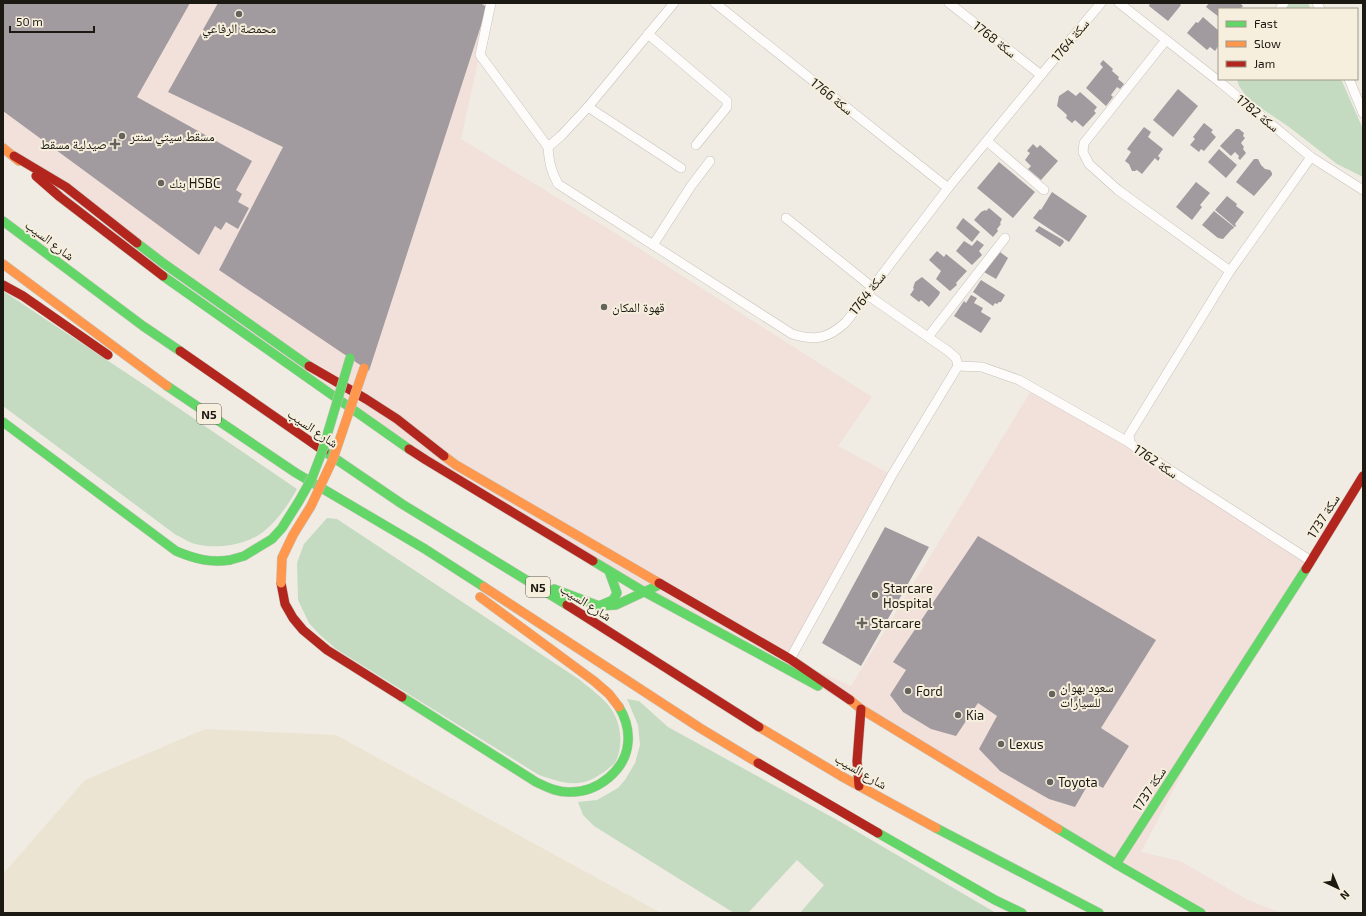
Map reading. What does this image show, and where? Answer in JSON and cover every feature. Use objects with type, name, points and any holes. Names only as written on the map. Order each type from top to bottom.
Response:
[{"type":"main road","points":[[3,148],[66,187],[163,263],[305,364],[366,399],[397,419],[456,465],[790,659],[861,709],[1116,864],[1201,913]]},
{"type":"main road","points":[[14,156],[60,197],[147,266],[426,460],[643,592],[788,670],[842,702],[861,709]]},
{"type":"main road","name":"شارع السيب","points":[[3,221],[143,326],[402,504],[522,577],[760,728],[859,786],[1099,913]]},
{"type":"main road","name":"N5","points":[[3,264],[170,388],[296,473],[425,549],[700,728],[889,840],[995,900],[1022,913]]},
{"type":"main road","points":[[3,285],[23,296],[108,355],[170,388]]},
{"type":"main road","points":[[3,422],[176,551],[199,560],[214,562],[230,560],[244,556],[272,539],[282,528],[299,502],[312,478],[322,452],[350,358]]},
{"type":"main road","points":[[364,368],[334,459],[311,506],[293,535],[282,558],[280,583],[284,603],[293,620],[307,635],[327,650],[536,782],[559,791],[572,793],[602,784],[616,771],[624,758],[628,746],[628,734],[624,716],[615,701],[594,682],[474,593]]},
{"type":"main road","name":"سكة 1737","points":[[1116,864],[1311,561],[1363,476]]},
{"type":"main road","points":[[425,549],[436,565],[461,583]]},
{"type":"main road","points":[[599,606],[613,600],[617,593],[609,571]]},
{"type":"main road","points":[[522,577],[599,606],[616,605],[661,584]]},
{"type":"main road","points":[[859,786],[857,761],[861,709]]},
{"type":"street","points":[[491,3],[480,55],[548,147],[561,136],[588,107],[674,3]]},
{"type":"street","name":"سكة 1766","points":[[715,3],[948,188]]},
{"type":"street","name":"سكة 1768","points":[[949,3],[1041,75]]},
{"type":"street","name":"سكة 1764","points":[[548,147],[551,171],[558,184],[792,334],[806,338],[828,336],[838,329],[948,188],[1101,3]]},
{"type":"street","name":"سكة 1782","points":[[1119,3],[1166,40],[1218,77]]},
{"type":"street","points":[[648,34],[727,101],[728,107],[696,145]]},
{"type":"street","points":[[1166,40],[1084,143],[1082,152],[1089,164],[1118,190],[1230,272]]},
{"type":"street","points":[[1349,80],[1363,113]]},
{"type":"street","name":"سكة 1782","points":[[1223,81],[1311,157],[1363,190]]},
{"type":"street","points":[[588,107],[681,168]]},
{"type":"street","points":[[987,141],[1044,190]]},
{"type":"street","name":"سكة 1762","points":[[1311,157],[1230,272],[1129,435],[1130,443],[1149,457],[1311,561]]},
{"type":"street","points":[[653,245],[691,186],[710,160]]},
{"type":"street","points":[[786,218],[872,287]]},
{"type":"street","points":[[928,337],[1005,238]]},
{"type":"street","points":[[790,659],[892,475],[958,366],[956,358],[948,351],[866,294]]},
{"type":"street","points":[[958,366],[982,366],[1019,380],[1130,443]]},
{"type":"shaded area","points":[[3,3],[491,3],[461,139],[612,231],[872,397],[838,446],[892,475],[790,659],[851,686],[1031,391],[1130,443],[1311,561],[1215,710],[1141,852],[1180,861],[1248,900],[1282,913],[1201,913],[819,687],[426,460],[3,148]]},
{"type":"shaded area","points":[[205,729],[336,735],[661,913],[3,913],[3,874],[85,780]]},
{"type":"green space","points":[[1290,3],[1308,3],[1310,8],[1286,8]]},
{"type":"green space","points":[[1237,80],[1341,80],[1363,129],[1363,177],[1337,164],[1289,127],[1248,99],[1239,86]]},
{"type":"green space","points":[[3,291],[297,489],[278,517],[263,532],[247,541],[219,546],[192,543],[176,535],[3,406]]},
{"type":"green space","points":[[327,518],[337,519],[580,680],[596,693],[610,707],[618,723],[620,747],[615,763],[594,778],[580,783],[561,782],[539,775],[336,649],[309,623],[298,600],[297,563],[304,544]]},
{"type":"green space","points":[[627,699],[639,701],[668,727],[839,821],[996,913],[800,913],[824,885],[797,860],[748,913],[734,913],[594,826],[583,815],[578,802],[597,800],[618,788],[625,780],[635,763],[640,745],[638,725]]},
{"type":"building","name":"مسقط سيتي سنتر","points":[[3,3],[190,3],[137,97],[252,161],[236,190],[242,194],[238,202],[249,208],[238,229],[226,222],[221,230],[215,226],[199,255],[3,111]]},
{"type":"building","points":[[218,3],[480,3],[487,7],[369,371],[219,270],[283,147],[168,92]]},
{"type":"building","points":[[1150,3],[1179,3],[1181,5],[1168,21],[1149,6]]},
{"type":"building","points":[[1209,3],[1240,3],[1243,6],[1241,8],[1218,8],[1218,16],[1206,7]]},
{"type":"building","points":[[1203,17],[1218,30],[1218,46],[1215,51],[1210,47],[1207,50],[1187,33],[1196,22],[1198,23]]},
{"type":"building","points":[[1103,60],[1113,69],[1112,71],[1124,84],[1120,89],[1117,87],[1111,95],[1113,97],[1106,106],[1086,88],[1103,67],[1100,64]]},
{"type":"building","points":[[1178,89],[1198,106],[1173,137],[1153,120]]},
{"type":"building","points":[[1068,90],[1076,96],[1080,92],[1097,107],[1094,111],[1096,113],[1083,127],[1075,120],[1072,123],[1066,118],[1067,115],[1057,106],[1059,96]]},
{"type":"building","points":[[1204,123],[1213,130],[1211,132],[1216,137],[1204,151],[1201,149],[1199,152],[1190,145],[1195,139],[1193,137]]},
{"type":"building","points":[[1144,127],[1151,132],[1148,137],[1163,149],[1158,156],[1160,158],[1158,161],[1155,158],[1142,174],[1137,170],[1132,171],[1129,164],[1125,161],[1131,152],[1127,149]]},
{"type":"building","points":[[1236,129],[1239,129],[1244,133],[1243,136],[1245,138],[1241,143],[1246,153],[1240,160],[1238,158],[1239,156],[1235,152],[1231,156],[1220,146]]},
{"type":"building","points":[[1033,144],[1037,148],[1040,145],[1058,161],[1041,180],[1028,169],[1031,166],[1025,160],[1030,153],[1027,151]]},
{"type":"building","points":[[1219,149],[1237,165],[1226,178],[1208,162]]},
{"type":"building","points":[[1254,159],[1258,159],[1265,169],[1270,170],[1272,175],[1254,196],[1236,182]]},
{"type":"building","points":[[999,162],[1035,192],[1013,218],[977,188]]},
{"type":"building","points":[[1196,182],[1210,193],[1200,205],[1202,207],[1192,220],[1176,207]]},
{"type":"building","points":[[1052,192],[1087,216],[1069,242],[1033,218],[1040,209],[1041,210]]},
{"type":"building","points":[[1227,196],[1244,212],[1235,224],[1235,227],[1215,210]]},
{"type":"building","points":[[989,208],[1002,219],[1001,224],[997,229],[998,231],[993,237],[974,220],[981,212],[986,211]]},
{"type":"building","points":[[1214,211],[1234,227],[1223,239],[1218,238],[1202,225]]},
{"type":"building","points":[[963,218],[980,232],[972,242],[956,228]]},
{"type":"building","points":[[1039,226],[1063,240],[1064,242],[1060,247],[1035,231]]},
{"type":"building","points":[[977,240],[984,245],[979,251],[982,255],[972,265],[956,251],[964,241],[972,246]]},
{"type":"building","points":[[937,251],[944,257],[946,254],[967,271],[956,283],[957,285],[950,291],[936,279],[941,271],[929,260]]},
{"type":"building","points":[[1000,252],[1008,258],[996,279],[984,272]]},
{"type":"building","points":[[922,277],[940,292],[929,307],[921,300],[919,302],[910,295],[914,289],[915,282]]},
{"type":"building","points":[[981,280],[1005,295],[1001,302],[997,304],[995,303],[993,306],[973,292]]},
{"type":"building","points":[[971,295],[977,298],[974,303],[983,308],[981,312],[991,318],[981,333],[954,316],[964,301],[966,303]]},
{"type":"building","name":"Starcare Hospital","points":[[885,527],[929,547],[861,666],[822,643]]},
{"type":"building","name":"سعود بهوان للسيارات","points":[[978,536],[1156,640],[1101,728],[1129,746],[1103,788],[1090,781],[1075,807],[1049,799],[1000,771],[979,749],[997,716],[978,703],[956,736],[931,729],[903,712],[890,695],[906,670],[893,662]]},
{"type":"traffic: fast","points":[[3,221],[143,326],[180,351]]},
{"type":"traffic: fast","points":[[137,243],[309,366]]},
{"type":"traffic: fast","points":[[163,276],[409,449]]},
{"type":"traffic: fast","points":[[230,560],[244,556],[272,539],[282,528],[299,501],[312,478],[322,452],[350,358]]},
{"type":"traffic: fast","points":[[167,386],[296,473],[425,549],[484,587]]},
{"type":"traffic: fast","points":[[3,422],[176,551],[203,560],[230,560]]},
{"type":"traffic: fast","points":[[324,451],[402,504],[567,605]]},
{"type":"traffic: fast","points":[[593,561],[643,591],[818,686]]},
{"type":"traffic: fast","points":[[1058,829],[1116,864],[1306,569]]},
{"type":"traffic: fast","points":[[601,605],[613,600],[617,593],[609,571]]},
{"type":"traffic: fast","points":[[554,589],[599,606],[616,605],[661,584]]},
{"type":"traffic: fast","points":[[402,697],[536,782],[562,792],[581,791],[600,784],[609,778],[622,762],[626,752],[628,733],[619,707]]},
{"type":"traffic: fast","points":[[936,828],[1099,913]]},
{"type":"traffic: fast","points":[[878,833],[995,900],[1022,913]]},
{"type":"traffic: fast","points":[[1116,864],[1201,913]]},
{"type":"traffic: slow","points":[[3,148],[19,161]]},
{"type":"traffic: slow","points":[[3,264],[167,386]]},
{"type":"traffic: slow","points":[[281,583],[282,558],[293,535],[311,506],[333,459],[364,368]]},
{"type":"traffic: slow","points":[[444,456],[456,465],[659,583]]},
{"type":"traffic: slow","points":[[484,587],[700,728],[758,763]]},
{"type":"traffic: slow","points":[[480,597],[594,681],[609,694],[619,707]]},
{"type":"traffic: slow","points":[[850,700],[861,709],[1058,829]]},
{"type":"traffic: slow","points":[[759,727],[841,776],[936,828]]},
{"type":"traffic: jam","points":[[14,156],[66,187],[137,243]]},
{"type":"traffic: jam","points":[[36,176],[60,197],[163,276]]},
{"type":"traffic: jam","points":[[3,285],[23,296],[108,355]]},
{"type":"traffic: jam","points":[[180,351],[324,451]]},
{"type":"traffic: jam","points":[[309,366],[397,419],[444,456]]},
{"type":"traffic: jam","points":[[409,449],[593,561]]},
{"type":"traffic: jam","points":[[1306,569],[1363,476]]},
{"type":"traffic: jam","points":[[281,583],[285,604],[293,618],[303,630],[327,650],[402,697]]},
{"type":"traffic: jam","points":[[659,583],[790,659],[850,700]]},
{"type":"traffic: jam","points":[[567,605],[759,727]]},
{"type":"traffic: jam","points":[[859,786],[857,761],[861,709]]},
{"type":"traffic: jam","points":[[758,763],[878,833]]},
{"type":"place","name":"محمصة الرفاعي","points":[[239,14]]},
{"type":"place","name":"مسقط سيتي سنتر","points":[[122,136]]},
{"type":"place","name":"صيدلية مسقط","points":[[115,144]]},
{"type":"place","name":"بنك HSBC","points":[[161,183]]},
{"type":"place","name":"قهوة المكان","points":[[604,307]]},
{"type":"place","name":"Starcare Hospital","points":[[875,595]]},
{"type":"place","name":"Starcare","points":[[862,623]]},
{"type":"place","name":"Ford","points":[[908,691]]},
{"type":"place","name":"سعود بهوان للسيارات","points":[[1052,694]]},
{"type":"place","name":"Kia","points":[[958,715]]},
{"type":"place","name":"Lexus","points":[[1001,744]]},
{"type":"place","name":"Toyota","points":[[1050,782]]}]
